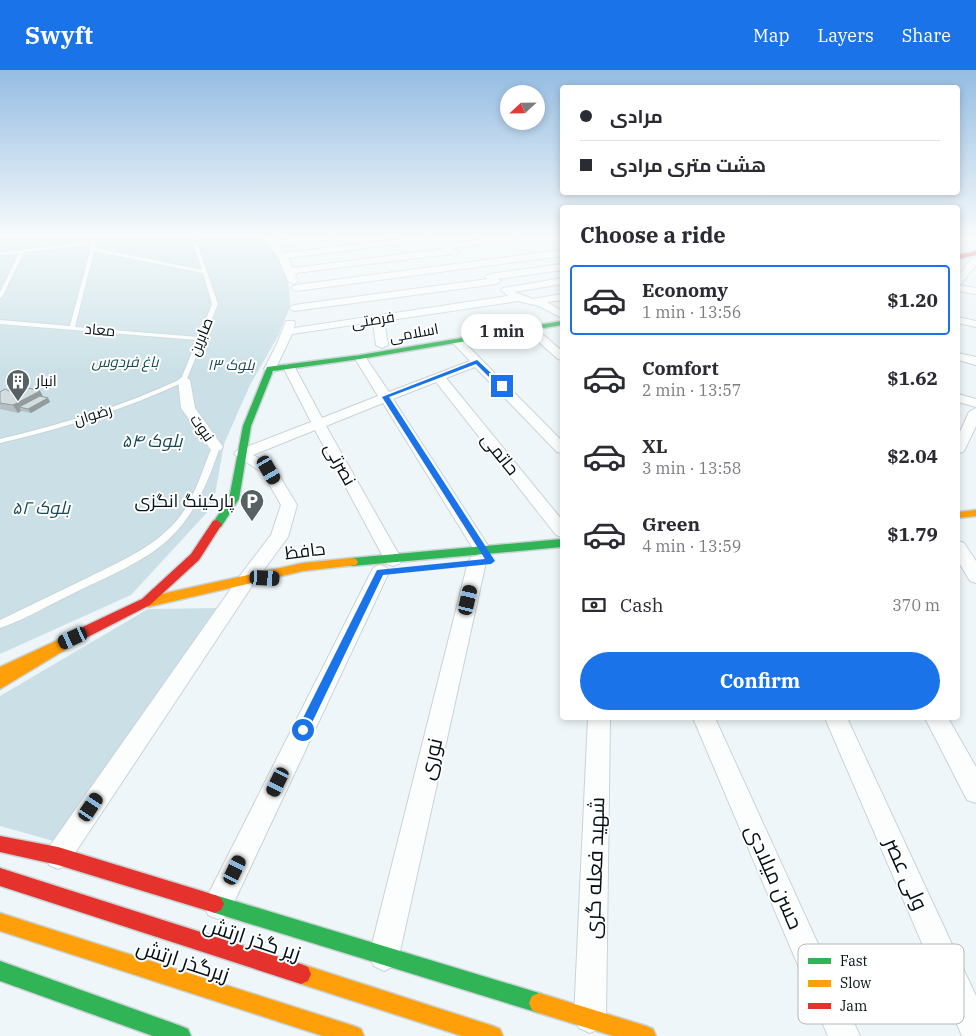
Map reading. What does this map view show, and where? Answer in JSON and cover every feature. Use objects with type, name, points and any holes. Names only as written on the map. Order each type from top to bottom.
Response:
[{"type":"main road","name":"اسلامی","points":[[272,365],[560,316]]},
{"type":"main road","name":"اسلامی","points":[[272,365],[289,367],[360,357],[560,323]]},
{"type":"main road","points":[[146,602],[195,557],[234,499],[247,426],[272,365]]},
{"type":"main road","points":[[960,515],[976,513]]},
{"type":"main road","name":"حافظ","points":[[480,560],[560,543]]},
{"type":"main road","name":"حافظ","points":[[248,578],[303,568],[384,569],[560,554]]},
{"type":"main road","points":[[0,673],[146,602],[248,578]]},
{"type":"main road","name":"حافظ","points":[[248,578],[299,580]]},
{"type":"main road","points":[[0,683],[73,638]]},
{"type":"main road","points":[[0,844],[58,856],[646,1036]]},
{"type":"main road","name":"زیر گذر ارتش","points":[[0,877],[493,1036]]},
{"type":"main road","name":"زیرگذر ارتش","points":[[0,922],[354,1036]]},
{"type":"main road","points":[[0,971],[181,1036]]},
{"type":"street","points":[[272,365],[294,308],[296,288],[294,282]]},
{"type":"street","points":[[296,288],[342,282]]},
{"type":"street","points":[[294,308],[473,282]]},
{"type":"street","points":[[497,282],[511,295],[518,298],[535,301],[560,297]]},
{"type":"street","points":[[506,290],[555,282]]},
{"type":"street","points":[[960,288],[976,291]]},
{"type":"street","name":"فرصتی","points":[[286,332],[518,298]]},
{"type":"street","points":[[535,301],[560,315]]},
{"type":"street","points":[[378,319],[382,346]]},
{"type":"street","points":[[960,320],[976,324]]},
{"type":"street","points":[[530,329],[560,355]]},
{"type":"street","points":[[457,341],[560,447]]},
{"type":"street","points":[[360,357],[480,560]]},
{"type":"street","points":[[960,357],[976,361]]},
{"type":"street","points":[[241,454],[477,362]]},
{"type":"street","name":"نصرتی","points":[[289,367],[318,425],[384,569]]},
{"type":"street","name":"حاتمی","points":[[438,376],[560,528]]},
{"type":"street","name":"نبوت","points":[[184,380],[188,408],[216,447]]},
{"type":"street","points":[[960,399],[976,403]]},
{"type":"street","points":[[960,445],[976,412]]},
{"type":"street","points":[[58,856],[278,537],[289,505],[269,470],[241,454]]},
{"type":"street","points":[[960,550],[976,576]]},
{"type":"street","name":"نوری","points":[[384,956],[480,560]]},
{"type":"street","points":[[218,905],[384,569]]},
{"type":"street","name":"شهید فعله گری","points":[[590,1019],[599,720]]},
{"type":"street","name":"حسن میلادی","points":[[705,720],[803,944]]},
{"type":"street","name":"ولی عصر","points":[[837,720],[937,944]]},
{"type":"street","points":[[937,720],[976,791]]},
{"type":"street","name":"ولی عصر","points":[[964,1004],[976,1031]]},
{"type":"street","name":"حسن میلادی","points":[[839,1024],[844,1036]]},
{"type":"lane","points":[[0,297],[7,282]]},
{"type":"lane","points":[[72,328],[84,282]]},
{"type":"lane","name":"صابرین","points":[[184,380],[215,304],[207,282]]},
{"type":"lane","name":"معاد","points":[[0,322],[201,338]]},
{"type":"lane","name":"رضوان","points":[[0,441],[27,435],[144,399],[184,380]]},
{"type":"lane","points":[[0,624],[144,552],[169,534],[190,508],[207,475],[216,447]]},
{"type":"green space","name":"باغ فردوس","points":[[0,282],[288,282],[290,307],[278,336],[250,385],[224,444],[213,506],[131,595],[0,654]]},
{"type":"green space","points":[[218,608],[57,842],[0,826],[0,696],[148,609]]},
{"type":"building","points":[[17,385],[40,391],[13,405],[0,403],[0,392],[5,389],[9,391]]},
{"type":"building","points":[[40,396],[48,398],[28,409],[19,407]]},
{"type":"traffic: fast","points":[[217,524],[234,499],[247,426],[270,369],[360,357],[560,323]]},
{"type":"traffic: fast","points":[[352,562],[560,543]]},
{"type":"traffic: fast","points":[[215,904],[539,1003]]},
{"type":"traffic: fast","points":[[0,971],[181,1036]]},
{"type":"traffic: slow","points":[[960,515],[976,513]]},
{"type":"traffic: slow","points":[[148,602],[303,567],[352,562]]},
{"type":"traffic: slow","points":[[0,673],[73,638],[0,683]]},
{"type":"traffic: slow","points":[[0,922],[354,1036]]},
{"type":"traffic: slow","points":[[301,974],[493,1036]]},
{"type":"traffic: slow","points":[[539,1003],[646,1036]]},
{"type":"traffic: jam","points":[[73,638],[146,602],[195,557],[217,524]]},
{"type":"traffic: jam","points":[[0,844],[58,856],[215,904]]},
{"type":"traffic: jam","points":[[0,877],[301,974]]},
{"type":"place","name":"انبار","points":[[18,402]]},
{"type":"place","name":"پارکینگ انگزی","points":[[252,522]]},
{"type":"route","points":[[303,730],[380,572],[491,561],[385,397],[477,362],[502,386]]},
{"type":"park label","name":"بلوک ۱۳","points":[[231,365]]},
{"type":"park label","name":"بلوک ۵۴","points":[[152,441]]},
{"type":"park label","name":"بلوک ۵۲","points":[[41,508]]}]
